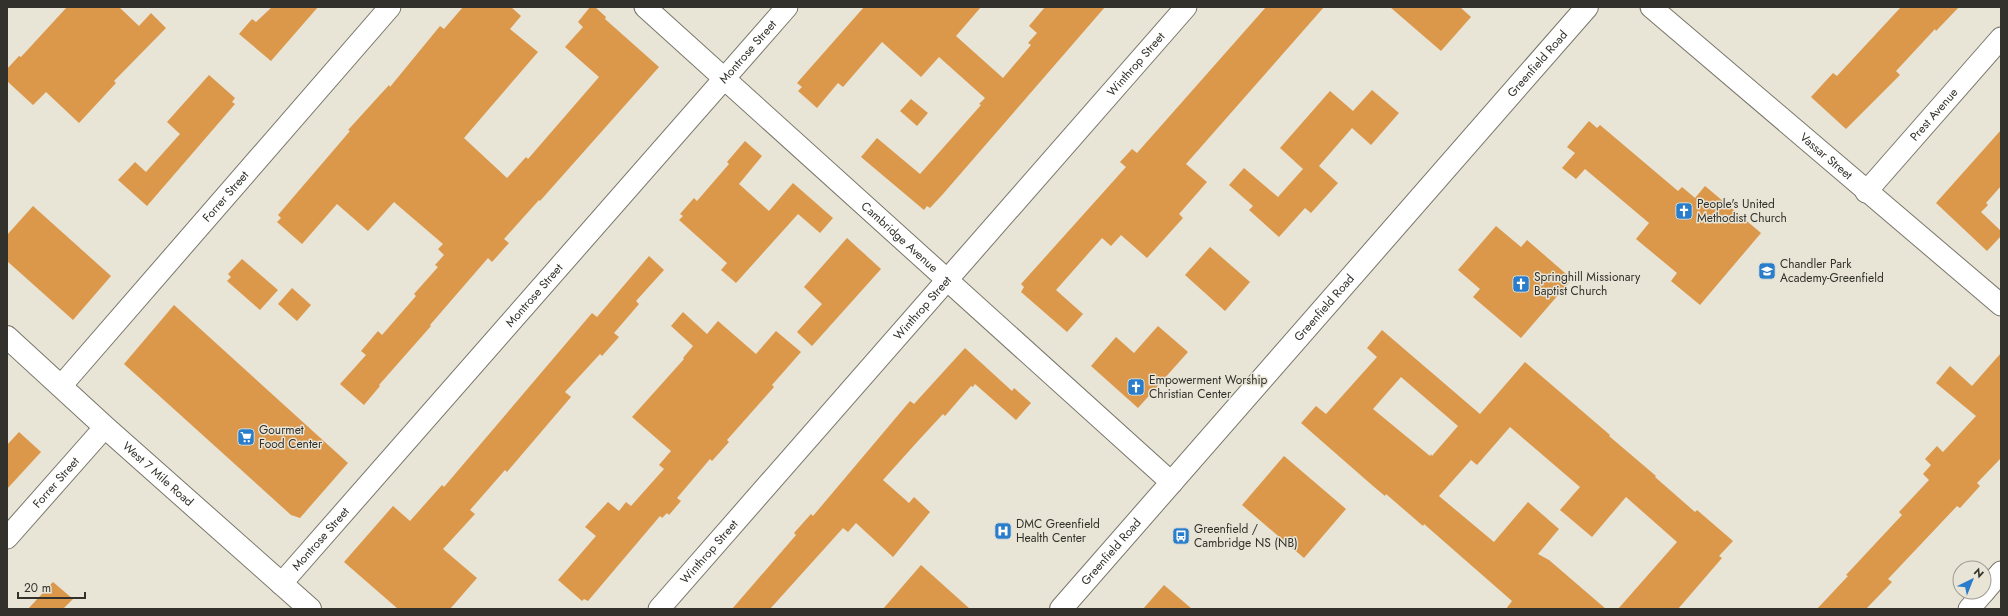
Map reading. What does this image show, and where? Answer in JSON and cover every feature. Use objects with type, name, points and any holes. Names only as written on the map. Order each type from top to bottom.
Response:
[{"type":"main road","name":"Greenfield Road","points":[[1061,609],[1587,7]]},
{"type":"main road","name":"West 7 Mile Road","points":[[7,337],[105,427],[310,609]]},
{"type":"street","name":"Forrer Street","points":[[62,386],[390,7]]},
{"type":"street","name":"Cambridge Avenue","points":[[645,7],[1172,483]]},
{"type":"street","name":"Montrose Street","points":[[281,584],[787,7]]},
{"type":"street","name":"Winthrop Street","points":[[659,609],[1186,7]]},
{"type":"street","name":"Vassar Street","points":[[1651,7],[1866,192],[2001,305]]},
{"type":"street","name":"Prest Avenue","points":[[1866,192],[2001,38]]},
{"type":"street","name":"Forrer Street","points":[[7,538],[105,427]]},
{"type":"street","points":[[1992,583],[2001,572]]},
{"type":"street","points":[[1969,609],[1977,600]]},
{"type":"building","points":[[67,7],[119,7],[139,26],[151,13],[166,28],[114,81],[116,83],[79,123],[46,92],[33,105],[7,81],[7,69],[19,56],[21,57]]},
{"type":"building","points":[[272,7],[318,7],[271,61],[239,34],[252,19],[256,22]]},
{"type":"building","points":[[463,7],[511,7],[521,16],[510,29],[538,52],[464,138],[507,178],[526,157],[528,159],[599,77],[565,47],[583,27],[578,22],[590,7],[595,7],[606,17],[605,19],[659,67],[540,201],[539,200],[504,239],[509,243],[492,262],[488,258],[379,385],[380,386],[364,405],[340,384],[366,355],[361,351],[378,331],[382,335],[416,296],[414,294],[438,267],[435,265],[444,255],[438,249],[443,244],[394,202],[368,231],[337,204],[302,244],[277,222],[281,218],[278,215],[350,131],[348,130],[389,85],[390,87],[440,26],[444,29]]},
{"type":"building","points":[[864,7],[981,7],[956,36],[1003,78],[1031,45],[1028,43],[1037,33],[1029,26],[1045,7],[1105,7],[943,194],[930,208],[927,206],[924,210],[861,157],[877,138],[920,174],[981,105],[979,104],[985,98],[939,57],[921,77],[882,42],[843,87],[838,83],[817,108],[798,91],[802,87],[797,83]]},
{"type":"building","points":[[1266,7],[1324,7],[1186,164],[1207,182],[1179,214],[1183,218],[1147,258],[1121,235],[1111,246],[1102,238],[1056,290],[1083,314],[1067,332],[1021,292],[1024,287],[1021,284],[1126,167],[1120,162],[1132,149],[1137,153]]},
{"type":"building","points":[[1390,7],[1460,7],[1471,17],[1441,51]]},
{"type":"building","points":[[1901,7],[1959,7],[1936,31],[1935,29],[1896,71],[1900,75],[1846,129],[1811,97],[1833,73],[1837,76]]},
{"type":"building","points":[[209,75],[235,98],[232,102],[235,104],[147,206],[118,180],[135,162],[146,172],[180,134],[167,122]]},
{"type":"building","points":[[1372,90],[1399,113],[1371,145],[1352,128],[1319,166],[1338,183],[1311,213],[1305,208],[1279,237],[1249,210],[1253,206],[1229,185],[1244,168],[1278,197],[1303,169],[1280,148],[1330,91],[1353,111]]},
{"type":"building","points":[[911,99],[928,113],[917,126],[900,111]]},
{"type":"building","name":"People's United Methodist Church","points":[[1589,121],[1597,128],[1600,125],[1678,191],[1682,187],[1695,198],[1705,186],[1761,233],[1700,305],[1671,281],[1677,273],[1636,239],[1649,223],[1585,169],[1576,179],[1562,168],[1575,153],[1567,147]]},
{"type":"building","points":[[2001,130],[2001,186],[1986,203],[1988,205],[1981,212],[2001,231],[2001,236],[1987,251],[1936,203]]},
{"type":"building","points":[[745,141],[762,156],[739,184],[769,211],[793,183],[833,218],[820,233],[798,214],[736,283],[721,270],[727,263],[679,220],[683,216],[680,214],[694,198],[697,201],[729,164],[727,162]]},
{"type":"building","points":[[33,206],[111,276],[73,320],[7,261],[7,235]]},
{"type":"building","name":"Springhill Missionary Baptist Church","points":[[1496,226],[1521,247],[1527,240],[1572,279],[1521,338],[1473,297],[1480,289],[1458,270]]},
{"type":"building","points":[[847,238],[881,269],[812,346],[797,332],[822,304],[804,287]]},
{"type":"building","points":[[1210,247],[1250,282],[1225,311],[1185,275]]},
{"type":"building","points":[[649,256],[664,270],[636,301],[639,304],[614,333],[619,337],[602,356],[600,354],[565,392],[571,397],[507,472],[505,470],[470,510],[475,514],[443,549],[477,578],[450,609],[398,609],[344,562],[393,506],[410,521],[442,485],[444,487],[592,313],[597,317]]},
{"type":"building","points":[[242,259],[278,290],[260,310],[227,281],[231,277],[228,274]]},
{"type":"building","points":[[292,288],[311,305],[297,321],[278,304]]},
{"type":"building","points":[[174,305],[348,463],[300,518],[291,515],[124,364]]},
{"type":"building","points":[[683,312],[707,334],[718,321],[756,354],[776,331],[801,352],[772,385],[774,387],[727,440],[729,442],[712,461],[710,459],[677,498],[681,501],[669,515],[667,513],[662,518],[660,516],[588,601],[584,599],[582,601],[558,580],[596,536],[585,527],[608,502],[619,511],[626,502],[631,506],[664,469],[659,465],[671,451],[632,417],[684,359],[683,358],[693,346],[671,326]]},
{"type":"building","name":"Empowerment Worship Christian Center","points":[[1158,326],[1188,352],[1138,408],[1091,366],[1116,337],[1134,353]]},
{"type":"building","points":[[1382,330],[1480,414],[1525,362],[1610,435],[1609,436],[1695,512],[1697,510],[1733,541],[1719,556],[1722,558],[1678,609],[1618,609],[1677,542],[1626,497],[1592,537],[1560,510],[1580,487],[1510,427],[1477,465],[1471,460],[1439,496],[1494,542],[1528,502],[1559,529],[1538,554],[1549,560],[1606,609],[1506,609],[1512,601],[1424,524],[1423,526],[1386,494],[1385,496],[1301,423],[1316,406],[1326,414],[1377,357],[1367,348]],"holes":[[[1401,377],[1458,426],[1432,456],[1431,454],[1430,456],[1373,409]]]},
{"type":"building","points":[[965,348],[1012,391],[1014,388],[1031,403],[1016,420],[975,384],[973,387],[971,386],[945,416],[943,414],[883,480],[909,503],[914,497],[930,512],[893,557],[856,523],[848,532],[843,528],[770,609],[732,609],[796,535],[794,533],[811,514],[813,516],[910,401],[914,404]]},
{"type":"building","points":[[2001,353],[2001,458],[1977,483],[1980,486],[1960,508],[1957,506],[1888,579],[1892,582],[1866,609],[1817,609],[1848,576],[1846,575],[1902,515],[1899,512],[1929,480],[1923,474],[1931,465],[1925,459],[1937,446],[1943,452],[1976,416],[1936,383],[1950,366],[1972,386]]},
{"type":"building","points":[[19,432],[41,452],[7,489],[7,445]]},
{"type":"building","points":[[1284,456],[1346,509],[1304,558],[1242,505]]},
{"type":"building","points":[[921,565],[970,609],[883,609]]},
{"type":"building","points":[[53,582],[73,599],[63,609],[28,609]]},
{"type":"building","points":[[1164,585],[1192,609],[1143,609]]},
{"type":"place","name":"People's United Methodist Church","points":[[1684,211]]},
{"type":"place","name":"Chandler Park Academy-Greenfield","points":[[1767,271]]},
{"type":"place","name":"Springhill Missionary Baptist Church","points":[[1521,284]]},
{"type":"place","name":"Empowerment Worship Christian Center","points":[[1136,387]]},
{"type":"place","name":"Gourmet Food Center","points":[[246,437]]},
{"type":"place","name":"DMC Greenfield Health Center","points":[[1003,531]]},
{"type":"place","name":"Greenfield / Cambridge NS (NB)","points":[[1181,536]]}]
